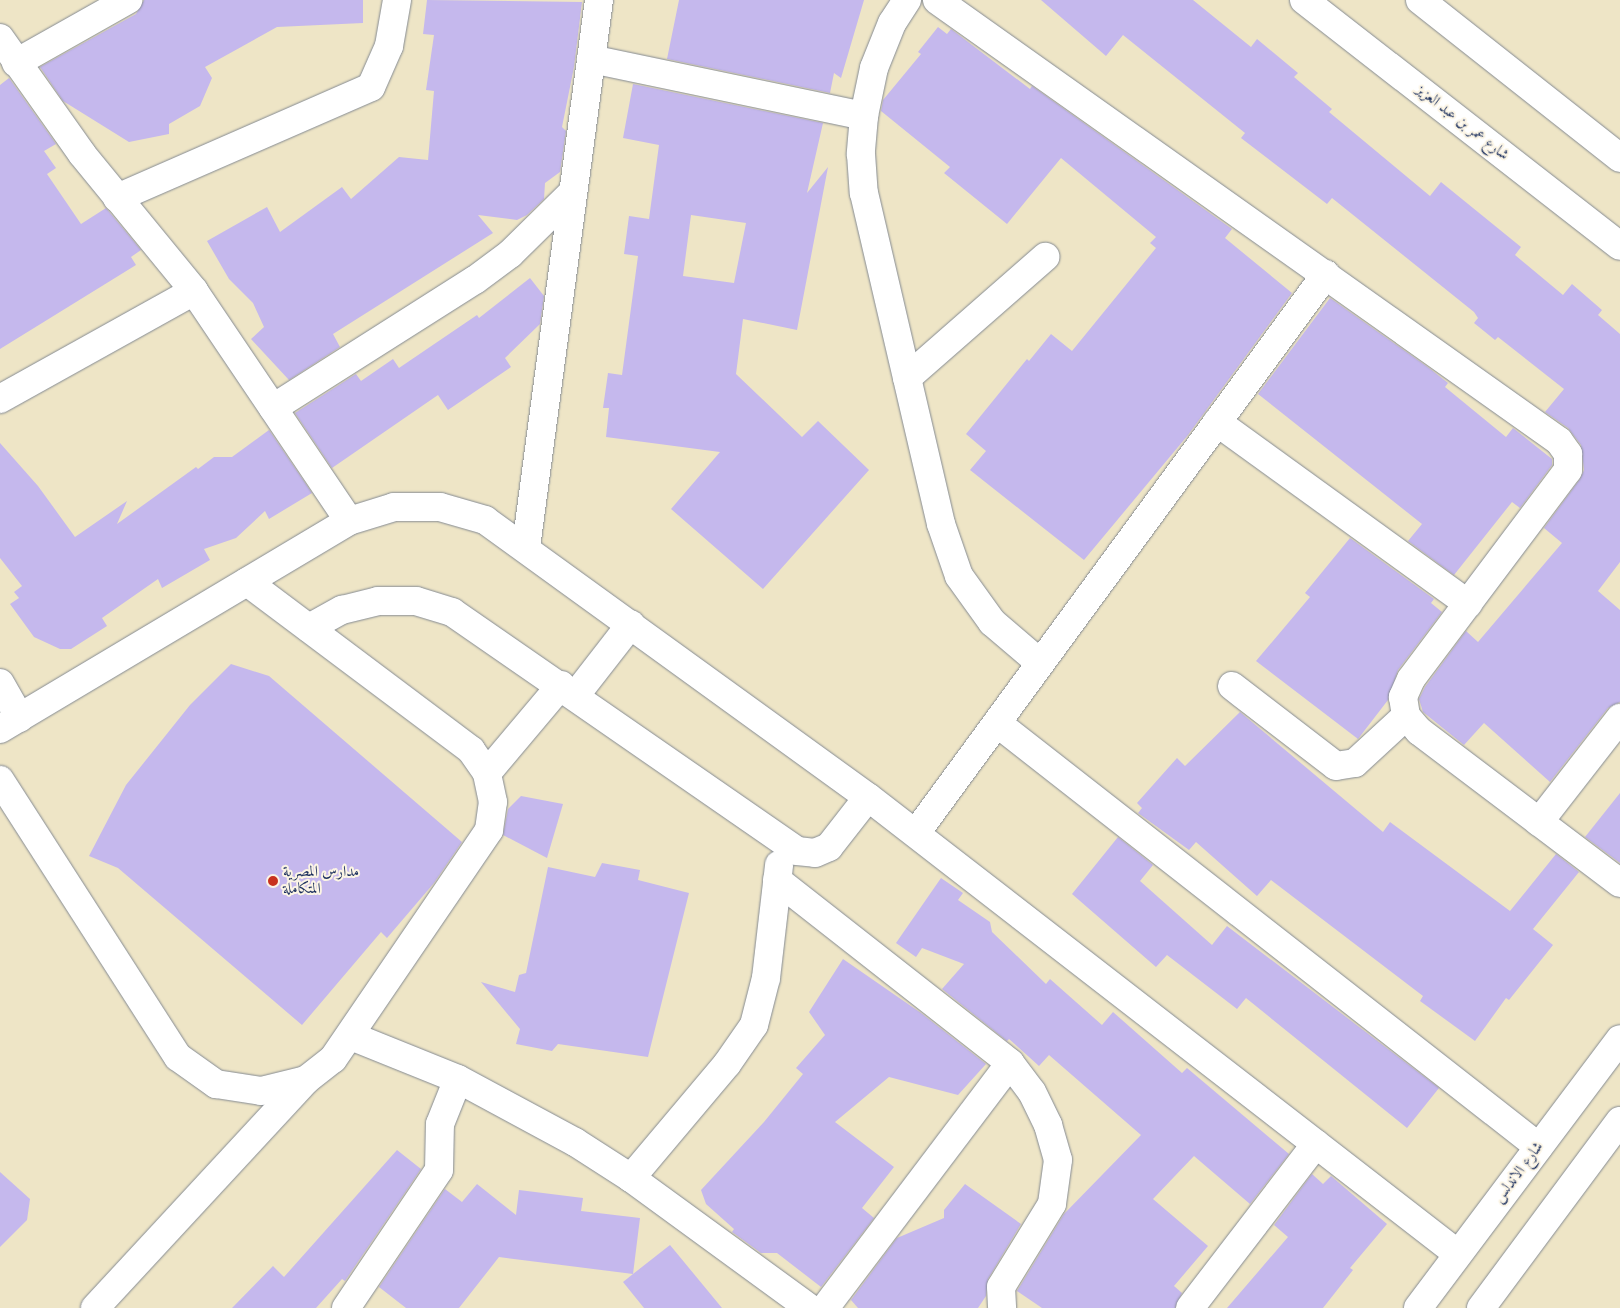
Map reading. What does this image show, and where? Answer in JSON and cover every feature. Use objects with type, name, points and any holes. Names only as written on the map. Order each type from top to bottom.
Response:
[{"type":"street","points":[[16,63],[128,0]]},
{"type":"street","points":[[117,198],[371,87],[389,46],[397,0]]},
{"type":"street","points":[[526,547],[599,0]]},
{"type":"street","points":[[907,0],[892,23],[874,68],[864,116],[861,154],[864,193],[941,524],[960,576],[992,622],[1040,663]]},
{"type":"street","points":[[937,0],[1559,441],[1568,454],[1568,470],[1411,679],[1403,697],[1406,716],[1419,731],[1620,883]]},
{"type":"street","name":"شارع عمر بن عبد العزيز","points":[[1304,0],[1620,246]]},
{"type":"street","points":[[1420,0],[1620,158]]},
{"type":"street","points":[[0,38],[16,63],[117,198],[194,291],[349,521]]},
{"type":"street","points":[[591,59],[864,116]]},
{"type":"street","points":[[273,408],[475,280],[530,236],[573,192]]},
{"type":"street","points":[[907,378],[1045,257]]},
{"type":"street","points":[[916,833],[1326,274]]},
{"type":"street","points":[[0,399],[194,291]]},
{"type":"street","points":[[1217,422],[1468,604]]},
{"type":"street","points":[[0,683],[10,724],[349,521],[394,507],[440,507],[486,520],[526,547],[916,833],[1458,1254]]},
{"type":"street","points":[[95,1308],[306,1080],[332,1060],[351,1036],[489,830],[493,802],[487,773],[471,750],[247,582]]},
{"type":"street","points":[[309,628],[342,610],[378,601],[416,601],[452,612],[568,690],[797,851],[815,854],[829,848],[868,797]]},
{"type":"street","points":[[487,773],[631,624]]},
{"type":"street","points":[[1232,686],[1336,766],[1354,763],[1406,716]]},
{"type":"street","points":[[1539,822],[1620,718]]},
{"type":"street","points":[[997,722],[1539,1147]]},
{"type":"street","points":[[0,780],[178,1057],[216,1084],[261,1091],[306,1080]]},
{"type":"street","points":[[631,1178],[727,1064],[754,1025],[766,978],[782,841]]},
{"type":"street","points":[[777,880],[1010,1063],[1032,1092],[1044,1117],[1058,1160],[1052,1204],[1001,1287],[1002,1308]]},
{"type":"street","points":[[351,1036],[458,1079],[526,1113],[631,1178],[809,1308]]},
{"type":"street","name":"شارع الاندلس","points":[[1418,1308],[1620,1039]]},
{"type":"street","points":[[825,1308],[1010,1063]]},
{"type":"street","points":[[346,1308],[439,1170],[440,1124],[458,1079]]},
{"type":"street","points":[[1481,1308],[1620,1122]]},
{"type":"street","points":[[1190,1308],[1316,1144]]},
{"type":"building","points":[[144,0],[363,0],[363,23],[277,27],[205,67],[212,78],[200,106],[169,124],[169,134],[129,142],[63,101],[40,67],[136,14]]},
{"type":"building","points":[[427,0],[582,2],[574,67],[562,127],[566,131],[560,172],[545,183],[544,199],[527,215],[517,220],[478,215],[493,233],[333,334],[340,347],[289,380],[251,339],[264,327],[253,303],[229,279],[207,241],[267,207],[280,232],[342,187],[351,199],[399,157],[428,160],[434,91],[426,90],[434,35],[423,34]]},
{"type":"building","points":[[679,0],[864,0],[841,78],[834,73],[830,93],[667,59]]},
{"type":"building","points":[[1041,0],[1193,0],[1251,47],[1257,39],[1298,73],[1294,77],[1332,109],[1329,112],[1430,196],[1441,182],[1521,247],[1515,255],[1563,295],[1572,284],[1602,310],[1598,315],[1620,334],[1620,562],[1598,591],[1620,610],[1620,702],[1608,708],[1550,782],[1484,723],[1464,745],[1423,712],[1419,699],[1425,687],[1466,631],[1478,642],[1562,543],[1544,528],[1580,479],[1584,470],[1581,445],[1568,428],[1545,412],[1564,389],[1498,337],[1495,340],[1474,323],[1478,318],[1474,312],[1332,198],[1327,204],[1241,138],[1245,133],[1123,35],[1106,56]]},
{"type":"building","points":[[938,27],[947,34],[951,29],[1030,89],[1032,86],[1232,229],[1225,238],[1292,293],[1188,435],[1084,560],[970,470],[986,451],[966,434],[1027,359],[1029,361],[1051,334],[1072,351],[1156,248],[1150,243],[1156,237],[1061,158],[1007,224],[944,173],[950,167],[881,111],[883,100],[921,54],[918,52]]},
{"type":"building","points":[[9,78],[56,144],[44,151],[56,168],[47,174],[81,224],[106,208],[141,250],[131,257],[136,265],[0,349],[0,85]]},
{"type":"building","points":[[633,84],[823,123],[807,193],[828,167],[797,330],[743,319],[736,374],[802,437],[818,421],[869,470],[763,589],[671,509],[720,452],[606,437],[609,408],[603,408],[608,373],[622,375],[638,256],[624,254],[629,216],[649,219],[659,145],[623,138]],"holes":[[[691,215],[746,223],[734,283],[683,276]]]},
{"type":"building","points":[[530,278],[544,296],[540,324],[505,358],[511,367],[448,410],[438,395],[332,468],[295,413],[356,374],[361,381],[393,359],[399,368],[477,315],[479,318]]},
{"type":"building","points":[[1330,298],[1448,383],[1445,387],[1506,437],[1513,428],[1552,459],[1552,465],[1520,508],[1512,502],[1454,575],[1408,541],[1422,524],[1258,394]]},
{"type":"building","points":[[269,430],[312,493],[269,519],[265,511],[236,538],[204,549],[210,560],[162,588],[158,579],[102,618],[107,626],[71,649],[60,649],[34,637],[10,604],[19,598],[14,592],[22,586],[0,558],[0,443],[38,486],[75,537],[127,501],[117,524],[196,467],[198,469],[214,457],[232,457]]},
{"type":"building","points":[[1350,538],[1434,599],[1431,603],[1442,612],[1398,670],[1388,700],[1358,739],[1256,661],[1310,597],[1305,593]]},
{"type":"building","points":[[231,664],[269,676],[462,842],[434,883],[387,938],[381,932],[302,1025],[118,868],[89,856],[126,785],[190,705]]},
{"type":"building","points":[[1240,712],[1383,832],[1390,822],[1510,911],[1556,854],[1579,872],[1533,929],[1553,945],[1509,1000],[1506,998],[1475,1041],[1420,1001],[1423,996],[1271,880],[1257,896],[1196,842],[1189,850],[1138,813],[1142,808],[1137,803],[1177,758],[1185,766]]},
{"type":"building","points":[[1620,793],[1620,863],[1585,837]]},
{"type":"building","points":[[521,796],[563,804],[547,858],[503,835],[508,809]]},
{"type":"building","points":[[1118,837],[1153,865],[1140,881],[1212,945],[1227,926],[1439,1088],[1407,1128],[1246,998],[1237,1009],[1167,955],[1156,967],[1072,894]]},
{"type":"building","points":[[602,863],[640,870],[638,880],[689,893],[648,1057],[558,1044],[552,1051],[516,1044],[520,1029],[481,982],[515,992],[519,975],[526,973],[548,867],[595,877]]},
{"type":"building","points":[[941,878],[963,893],[958,900],[990,922],[992,932],[1046,984],[1050,979],[1102,1025],[1113,1012],[1182,1073],[1187,1068],[1289,1154],[1250,1204],[1194,1156],[1153,1199],[1208,1246],[1174,1286],[1182,1293],[1175,1308],[1042,1308],[1017,1291],[1064,1214],[1141,1135],[1049,1055],[1039,1066],[1009,1039],[1007,1041],[942,989],[964,964],[922,948],[916,957],[896,943]]},
{"type":"building","points":[[843,959],[921,1013],[986,1064],[958,1095],[889,1077],[835,1122],[894,1167],[862,1208],[874,1218],[821,1287],[777,1253],[761,1253],[732,1232],[734,1229],[706,1204],[701,1190],[764,1122],[803,1074],[796,1068],[825,1035],[809,1012]]},
{"type":"building","points":[[397,1150],[421,1169],[345,1281],[342,1279],[316,1308],[232,1308],[273,1266],[284,1277]]},
{"type":"building","points":[[0,1172],[30,1199],[27,1220],[0,1247]]},
{"type":"building","points":[[1312,1174],[1323,1184],[1331,1176],[1387,1224],[1350,1268],[1353,1270],[1323,1308],[1227,1308],[1288,1237],[1274,1225]]},
{"type":"building","points":[[477,1184],[516,1215],[519,1190],[583,1198],[581,1211],[640,1218],[633,1274],[499,1257],[459,1308],[406,1308],[379,1287],[445,1189],[462,1202]]},
{"type":"building","points":[[965,1184],[1021,1224],[988,1279],[986,1296],[978,1308],[858,1308],[851,1300],[897,1238],[944,1218],[944,1210]]},
{"type":"building","points":[[670,1245],[722,1308],[644,1308],[623,1282]]},
{"type":"place","name":"مدارس المصرية المتكاملة","points":[[273,881]]}]
